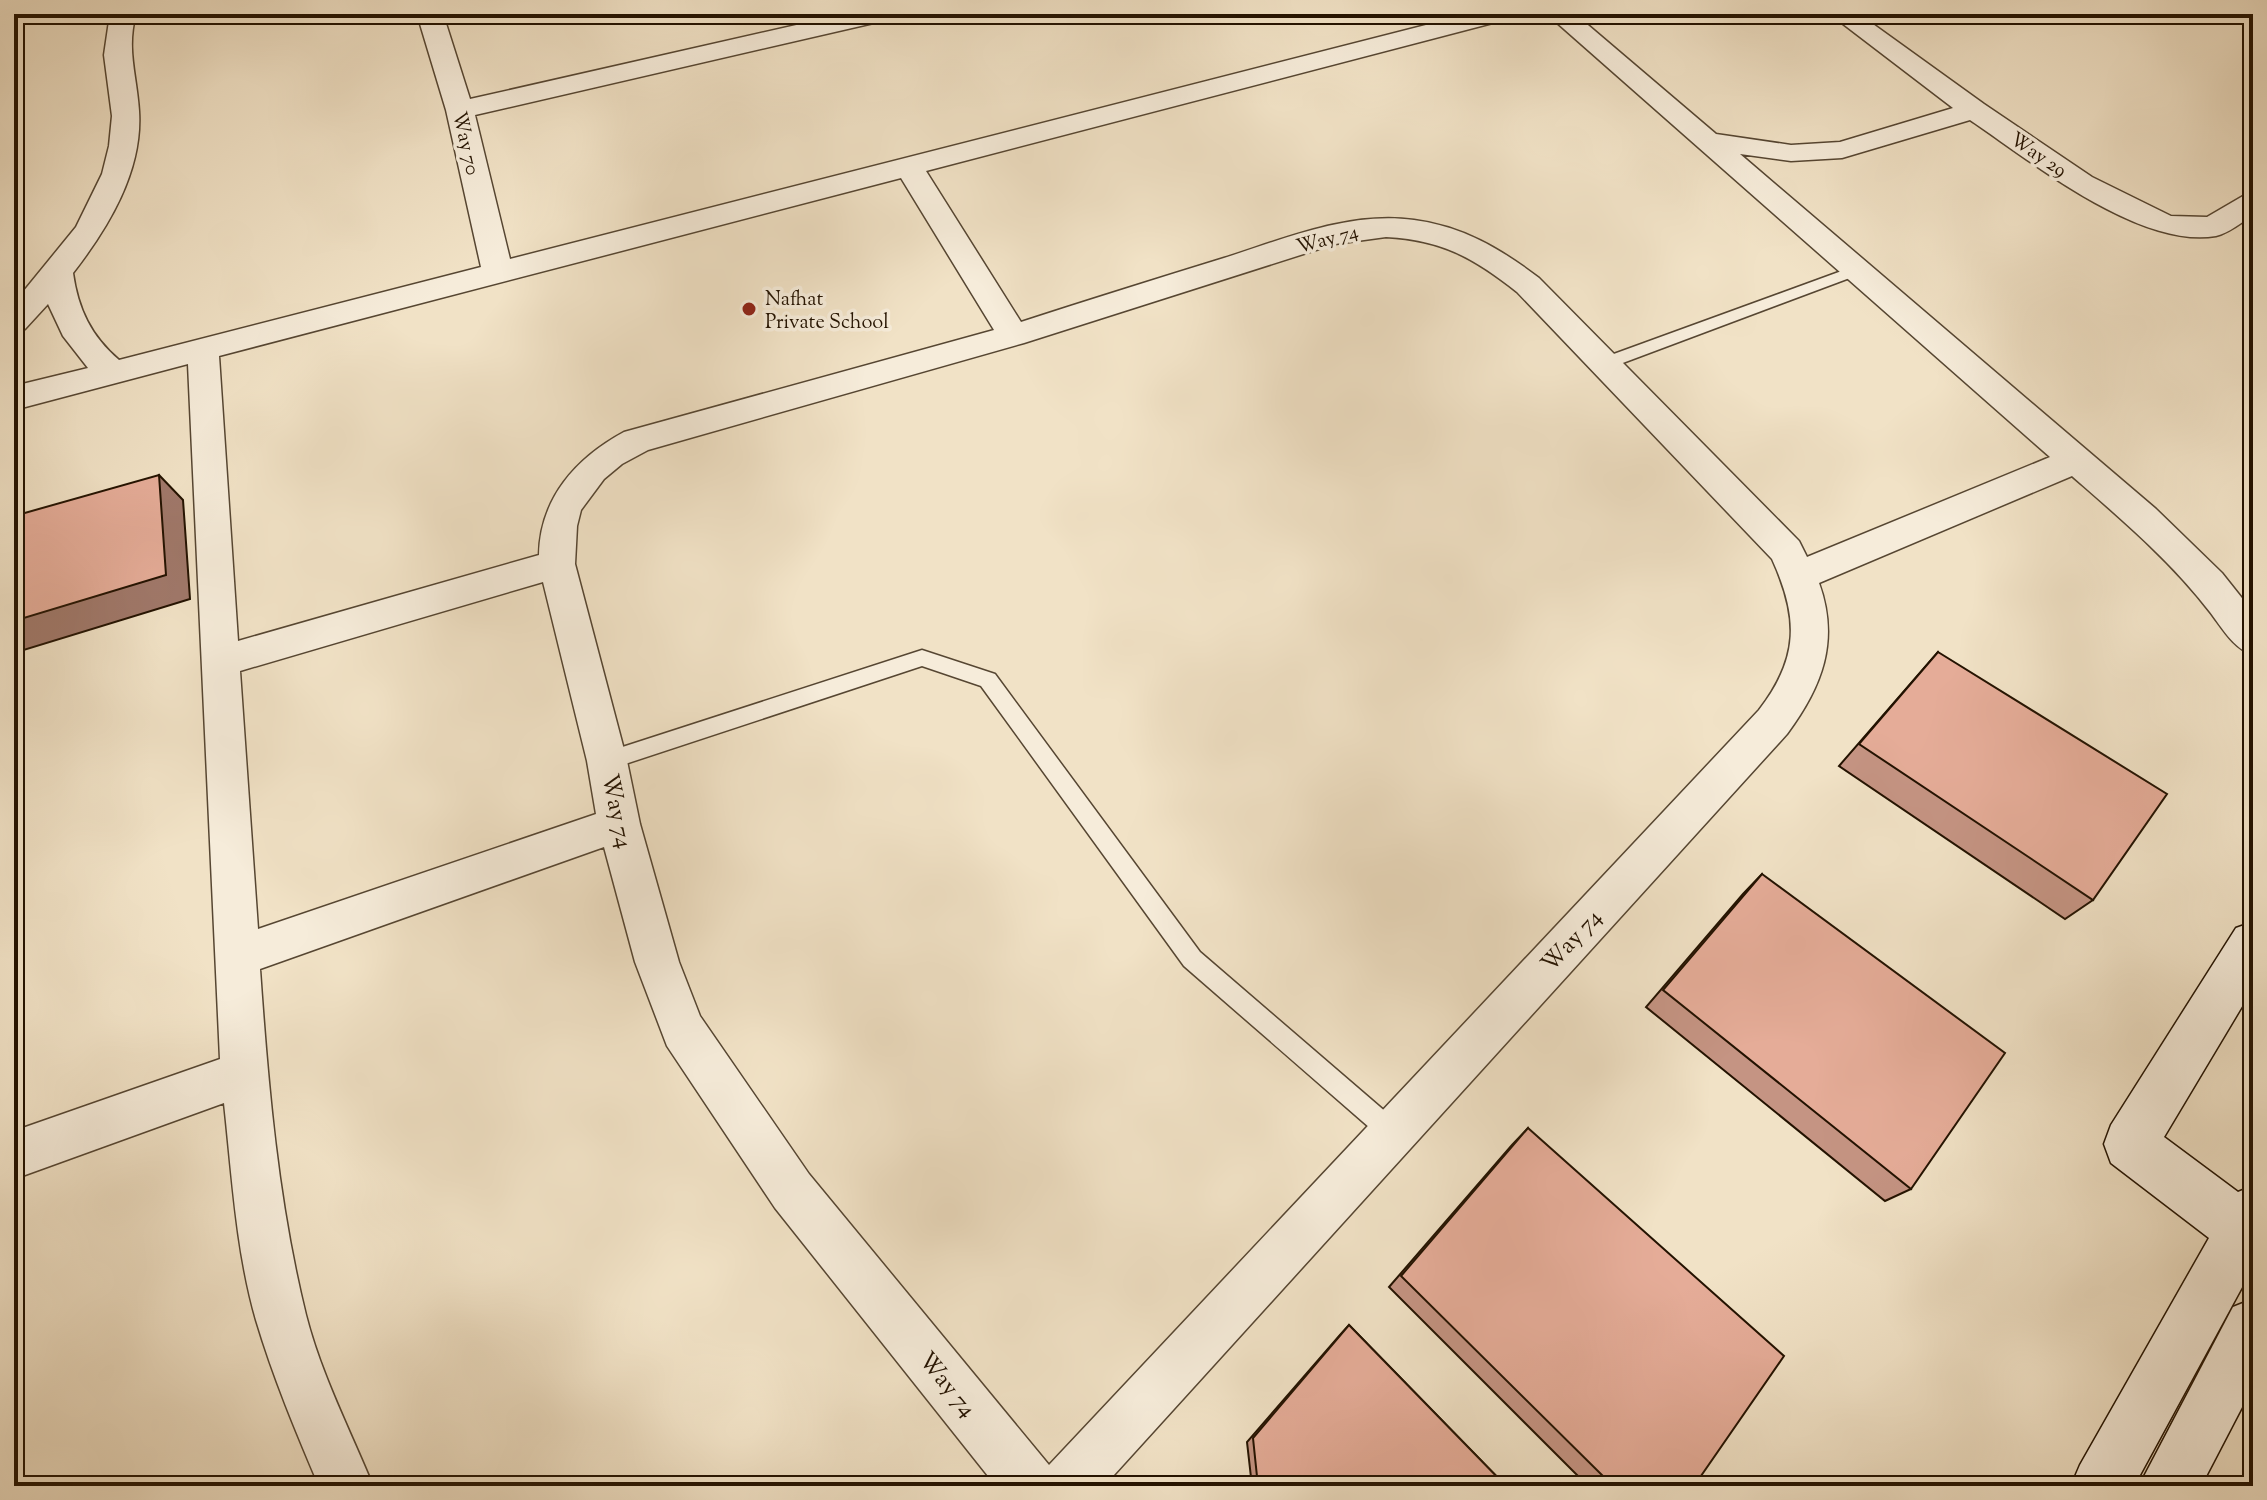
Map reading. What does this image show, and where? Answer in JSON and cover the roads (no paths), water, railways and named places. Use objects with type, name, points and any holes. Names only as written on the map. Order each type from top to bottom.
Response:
[{"type":"main road","points":[[2101,1486],[2248,1221],[2130,1144],[2253,944]]},
{"type":"main road","points":[[2169,1486],[2253,1327]]},
{"type":"street","points":[[14,322],[58,272],[96,216],[118,163],[126,117],[115,46],[123,14]]},
{"type":"street","name":"Way 70","points":[[430,14],[460,110],[498,273]]},
{"type":"street","points":[[460,110],[878,14]]},
{"type":"street","points":[[14,398],[1499,14]]},
{"type":"street","points":[[1560,14],[1710,141],[1805,193],[1858,270],[2177,549],[2209,583],[2253,640]]},
{"type":"street","name":"Way 29","points":[[1843,14],[1974,110],[2082,183],[2166,225],[2213,227],[2253,202]]},
{"type":"street","points":[[1710,141],[1764,151],[1842,150],[1974,110]]},
{"type":"street","points":[[1805,193],[1842,150]]},
{"type":"street","points":[[909,167],[1013,335]]},
{"type":"street","name":"Way 74","points":[[1031,1486],[792,1191],[683,1030],[657,962],[619,824],[607,761],[557,564],[559,526],[576,487],[610,455],[636,441],[1013,335],[1330,235],[1379,227],[1405,227],[1455,237],[1494,257],[1528,285],[1786,551],[1808,602],[1810,654],[1803,678],[1790,702],[1067,1486]]},
{"type":"street","points":[[58,272],[66,316],[77,337],[113,372]]},
{"type":"street","points":[[203,350],[244,1073],[262,1224],[281,1318],[314,1412],[346,1486]]},
{"type":"street","points":[[1799,576],[2077,460]]},
{"type":"street","points":[[221,661],[557,564]]},
{"type":"street","points":[[237,957],[619,824]]},
{"type":"street","points":[[14,1155],[244,1073]]},
{"type":"lane","points":[[1606,363],[1858,270]]},
{"type":"lane","points":[[607,761],[922,658],[988,680],[1192,959],[1393,1133]]},
{"type":"place","name":"Nafhat Private School","points":[[749,309]]}]
